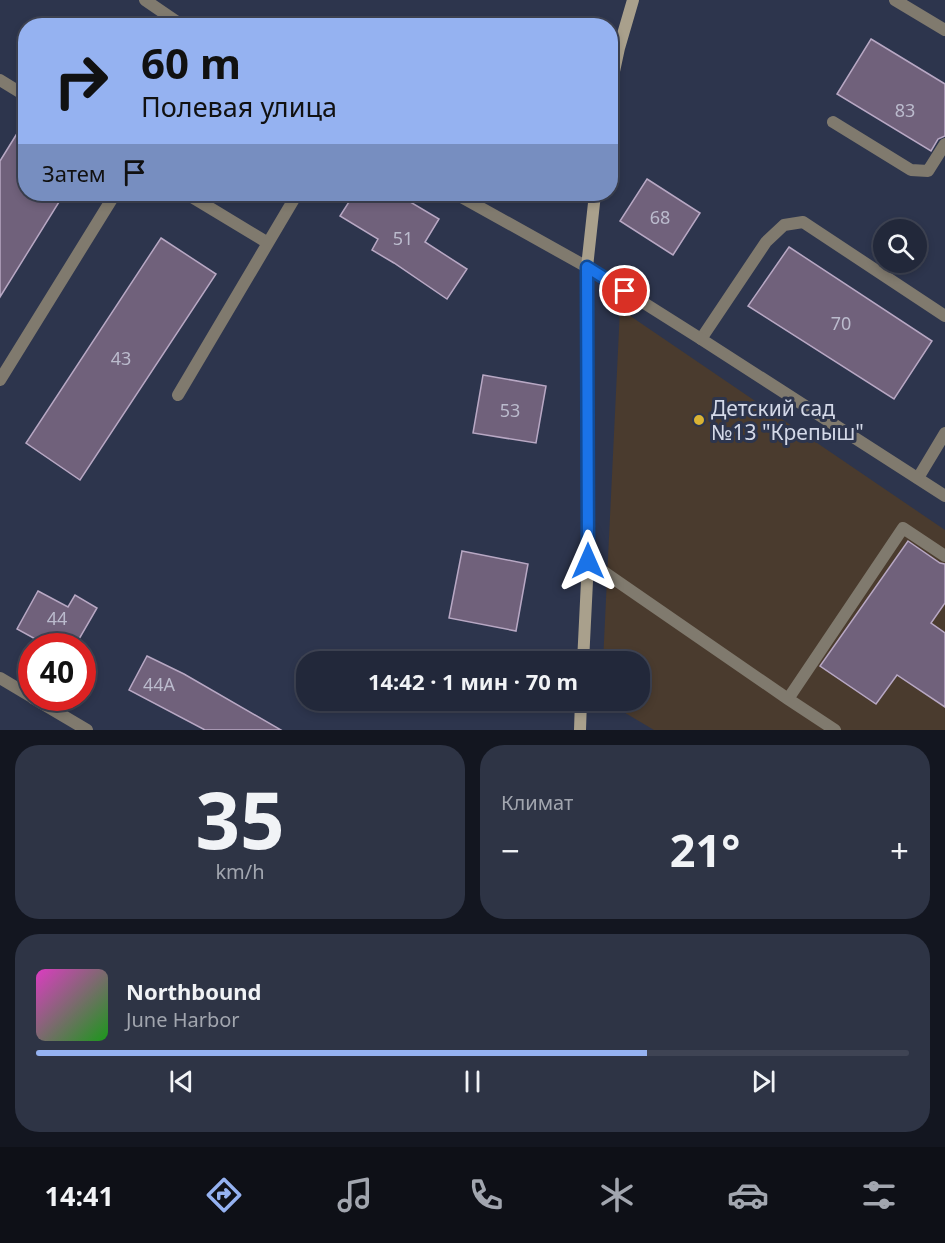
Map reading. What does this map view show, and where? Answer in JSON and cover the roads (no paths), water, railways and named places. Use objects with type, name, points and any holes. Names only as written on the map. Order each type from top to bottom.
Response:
[{"type":"street","points":[[145,0],[171,18]]},
{"type":"street","points":[[618,53],[633,0]]},
{"type":"street","points":[[895,0],[945,30]]},
{"type":"street","points":[[0,81],[18,91]]},
{"type":"street","points":[[833,122],[911,170],[928,171],[945,144]]},
{"type":"street","points":[[0,380],[111,201]]},
{"type":"street","points":[[199,201],[268,243]]},
{"type":"street","points":[[178,396],[293,201]]},
{"type":"street","points":[[469,201],[587,267],[945,496]]},
{"type":"street","points":[[584,651],[588,561],[587,267],[594,201]]},
{"type":"street","points":[[701,339],[766,242],[784,225],[803,222],[945,316]]},
{"type":"street","points":[[918,478],[945,433]]},
{"type":"street","points":[[788,699],[903,528],[945,556]]},
{"type":"street","points":[[588,561],[836,730]]},
{"type":"street","points":[[0,678],[18,689]]},
{"type":"street","points":[[55,711],[87,730]]},
{"type":"street","points":[[580,730],[581,711]]},
{"type":"place","name":"Детский сад №13 \"Крепыш\"","points":[[699,420]]}]
